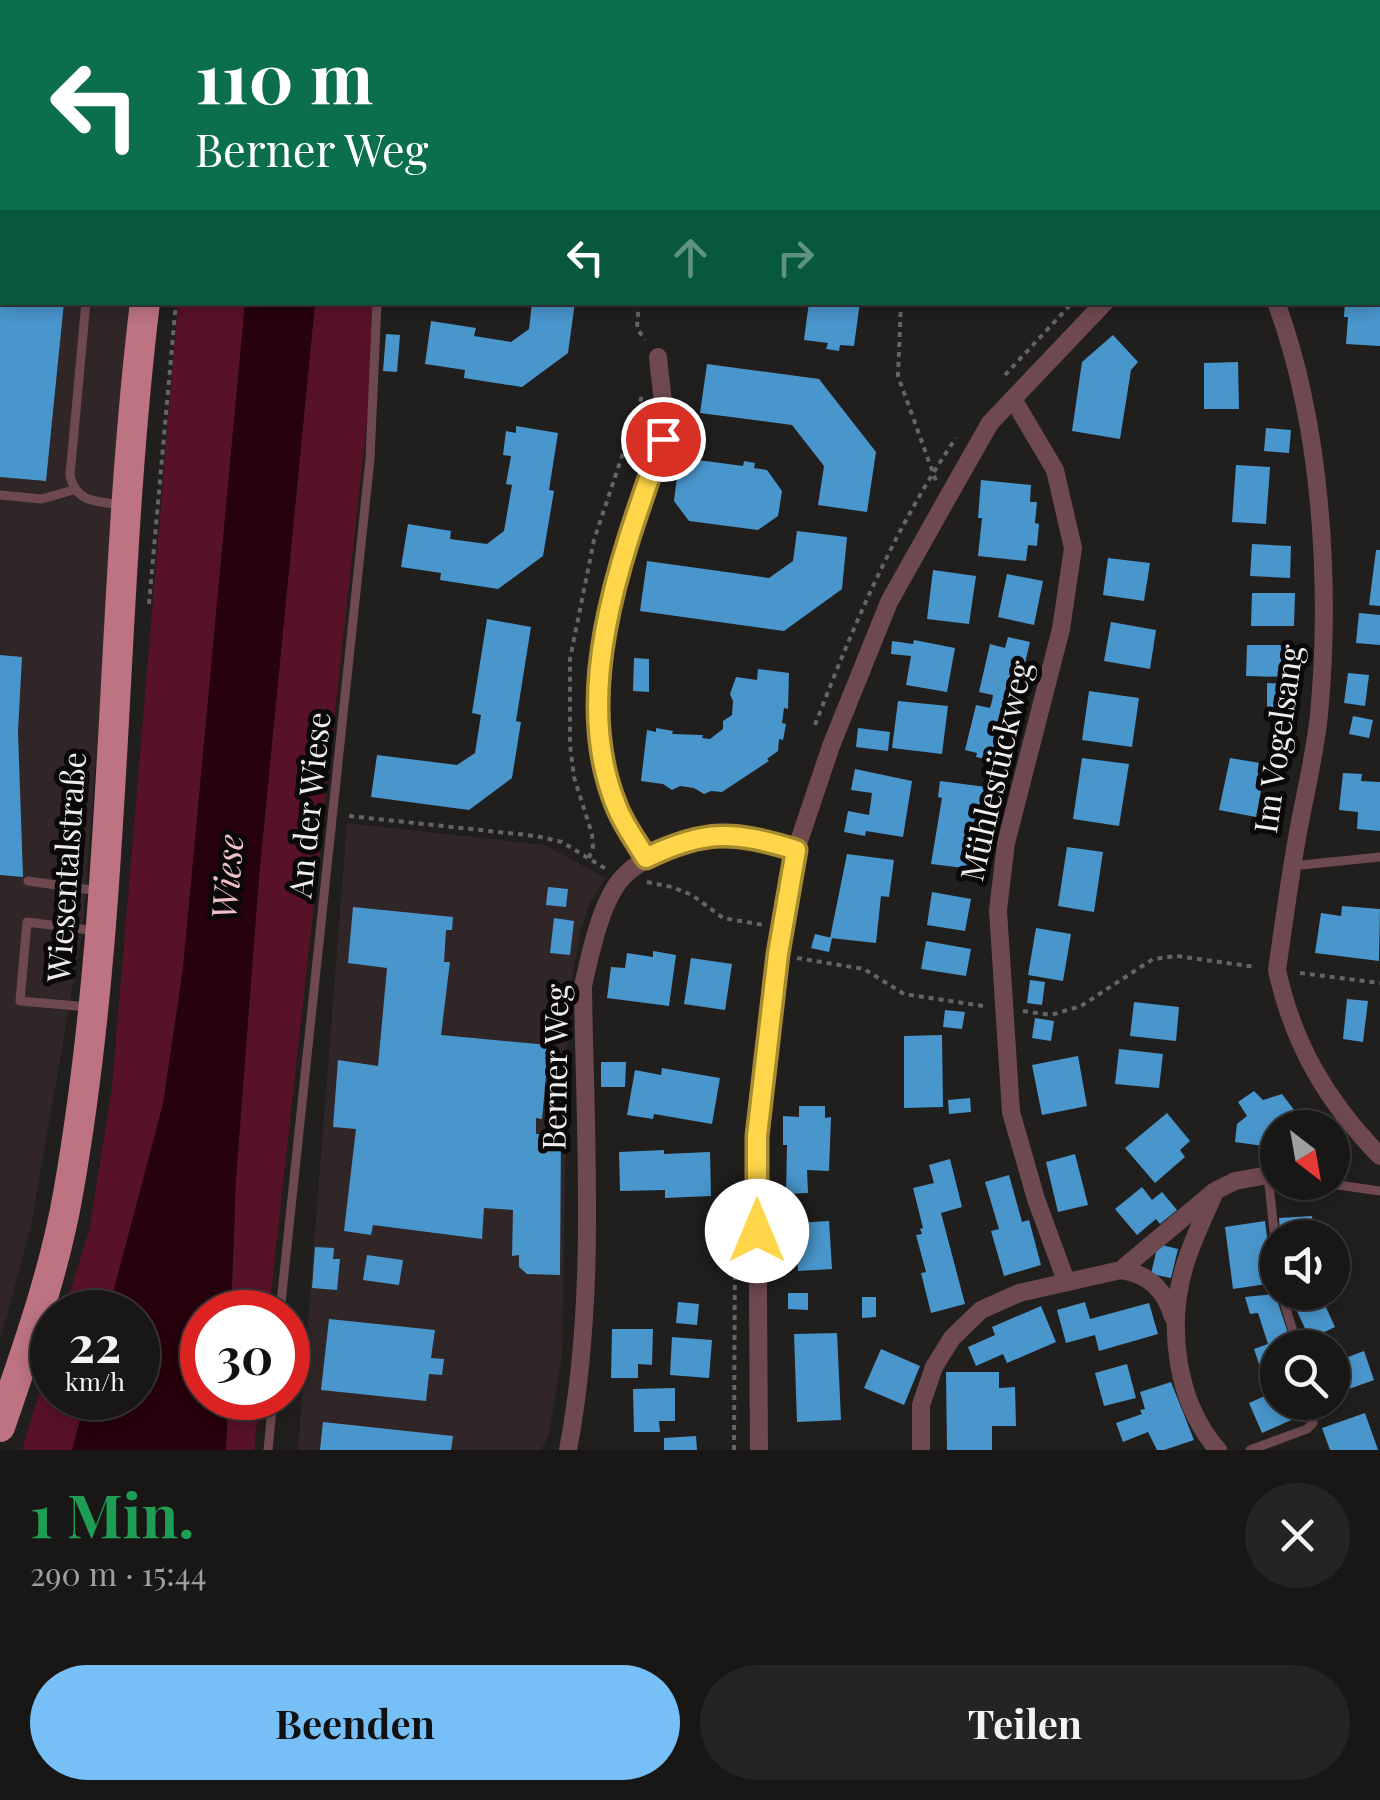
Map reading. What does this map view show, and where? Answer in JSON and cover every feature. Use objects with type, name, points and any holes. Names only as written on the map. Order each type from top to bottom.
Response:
[{"type":"main road","name":"Wiesentalstraße","points":[[0,1427],[61,1227],[92,1008],[127,506],[146,305]]},
{"type":"street","points":[[759,1450],[757,1136],[778,954],[796,850],[831,746],[889,602],[944,504],[990,423],[1102,305]]},
{"type":"street","name":"Im Vogelsang","points":[[1277,305],[1289,338],[1309,432],[1322,553],[1324,626],[1318,718],[1278,970],[1286,1010],[1319,1083],[1380,1156]]},
{"type":"street","points":[[646,858],[617,808],[607,778],[601,746],[599,689],[616,579],[663,439],[658,357]]},
{"type":"street","name":"Mühlestückweg","points":[[1013,399],[1055,470],[1073,548],[1061,629],[1006,842],[998,910],[1010,1112],[1066,1281]]},
{"type":"street","name":"Berner Weg","points":[[568,1450],[586,1316],[583,986],[595,932],[621,878],[646,858],[702,836],[728,833],[754,836],[796,850]]},
{"type":"street","points":[[1121,1270],[1216,1191],[1236,1180],[1260,1177]]},
{"type":"street","points":[[1216,1191],[1184,1265],[1176,1327],[1179,1370],[1197,1418],[1218,1450]]},
{"type":"street","points":[[921,1450],[921,1405],[934,1367],[952,1338],[981,1310],[1019,1293],[1121,1270],[1140,1272],[1156,1284],[1168,1300],[1176,1327]]},
{"type":"lane","points":[[86,305],[69,463],[73,490],[83,498],[127,506]]},
{"type":"lane","name":"An der Wiese","points":[[282,1290],[370,459],[377,305]]},
{"type":"lane","points":[[0,495],[42,498],[73,490]]},
{"type":"lane","points":[[1292,866],[1380,857]]},
{"type":"lane","points":[[28,881],[101,891]]},
{"type":"lane","points":[[92,1008],[20,1001],[27,922],[98,931]]},
{"type":"lane","points":[[1350,1187],[1380,1192]]},
{"type":"lane","points":[[268,1450],[270,1420]]},
{"type":"lane","points":[[1250,1450],[1307,1429],[1313,1420]]},
{"type":"path","points":[[639,305],[636,328],[658,357]]},
{"type":"path","points":[[901,305],[898,376],[944,504]]},
{"type":"path","points":[[335,814],[562,842],[621,878],[672,886],[723,918],[782,930]]},
{"type":"path","points":[[778,954],[864,968],[904,994],[1051,1015],[1081,1006],[1153,959],[1177,956],[1380,982]]},
{"type":"shaded area","points":[[0,305],[131,305],[83,926],[31,1227],[0,1340]]},
{"type":"shaded area","points":[[178,305],[245,305],[183,969],[163,1104],[114,1290],[71,1290],[90,1227],[112,1087]]},
{"type":"shaded area","points":[[315,305],[380,305],[271,1290],[232,1290],[236,1178],[259,877]]},
{"type":"shaded area","points":[[347,823],[545,845],[606,878],[590,903],[581,929],[568,999],[562,1355],[549,1435],[541,1450],[298,1450],[300,1420],[310,1420],[310,1296]]},
{"type":"shaded area","points":[[31,1420],[80,1420],[72,1450],[22,1450]]},
{"type":"shaded area","points":[[227,1420],[257,1420],[254,1450],[226,1450]]},
{"type":"water","name":"Wiese","points":[[245,305],[315,305],[259,877],[236,1178],[232,1290],[180,1290],[180,1420],[227,1420],[226,1450],[72,1450],[80,1420],[160,1420],[160,1290],[114,1290],[163,1104],[183,969]]},
{"type":"building","points":[[0,305],[64,305],[46,481],[0,477]]},
{"type":"building","points":[[532,305],[575,305],[568,353],[522,387],[464,378],[465,370],[425,364],[431,321],[476,328],[474,336],[511,342],[529,329]]},
{"type":"building","points":[[809,305],[860,305],[854,346],[840,345],[839,351],[826,349],[828,343],[804,340]]},
{"type":"building","points":[[1345,305],[1380,305],[1380,346],[1346,344],[1348,317],[1344,317]]},
{"type":"building","points":[[386,334],[400,335],[397,372],[383,371]]},
{"type":"building","points":[[1113,335],[1138,362],[1131,370],[1120,439],[1072,431],[1082,362]]},
{"type":"building","points":[[1238,362],[1239,409],[1204,409],[1204,363]]},
{"type":"building","points":[[707,364],[819,379],[876,452],[867,512],[818,505],[824,466],[792,425],[700,413]]},
{"type":"building","points":[[516,426],[558,433],[549,490],[554,491],[543,556],[498,589],[440,580],[441,573],[401,567],[408,524],[451,531],[450,539],[487,544],[504,531],[512,485],[506,484],[511,456],[503,455],[506,431],[516,433]]},
{"type":"building","points":[[1266,428],[1291,430],[1289,453],[1264,451]]},
{"type":"building","points":[[688,458],[692,465],[698,460],[743,466],[744,461],[767,470],[782,491],[778,516],[758,530],[689,521],[674,501],[677,476],[683,471],[678,465]]},
{"type":"building","points":[[1236,465],[1270,467],[1266,524],[1232,522]]},
{"type":"building","points":[[981,480],[1031,485],[1030,502],[1037,502],[1035,523],[1039,524],[1037,546],[1028,545],[1026,561],[978,556]]},
{"type":"building","points":[[797,531],[847,537],[842,589],[784,631],[640,611],[647,561],[769,578],[793,561]]},
{"type":"building","points":[[1252,544],[1291,546],[1290,578],[1250,576]]},
{"type":"building","points":[[1376,550],[1380,550],[1380,606],[1369,605]]},
{"type":"building","points":[[1108,558],[1150,563],[1144,601],[1103,595]]},
{"type":"building","points":[[933,570],[976,576],[969,624],[927,619]]},
{"type":"building","points":[[1007,574],[1043,581],[1034,625],[998,617]]},
{"type":"building","points":[[1252,593],[1295,593],[1294,626],[1251,626]]},
{"type":"building","points":[[1359,613],[1380,615],[1380,645],[1356,643]]},
{"type":"building","points":[[487,619],[531,627],[516,721],[521,722],[512,778],[469,810],[371,797],[377,755],[457,765],[475,753],[481,715],[472,713]]},
{"type":"building","points":[[1111,622],[1156,630],[1150,669],[1104,661]]},
{"type":"building","points":[[1008,637],[1030,642],[1001,763],[965,750],[976,705],[990,708],[992,701],[993,695],[979,692],[990,644],[1005,648]]},
{"type":"building","points":[[914,640],[955,648],[947,692],[906,685],[911,656],[891,654],[892,641],[913,644]]},
{"type":"building","points":[[1247,645],[1287,645],[1286,677],[1246,676]]},
{"type":"building","points":[[0,655],[22,657],[18,732],[23,877],[0,875]]},
{"type":"building","points":[[634,658],[649,659],[649,692],[633,691]]},
{"type":"building","points":[[758,669],[789,673],[783,740],[779,739],[778,751],[769,761],[722,792],[704,794],[680,786],[672,790],[663,784],[641,781],[647,730],[656,732],[656,728],[710,739],[732,715],[730,694],[736,677],[757,680]]},
{"type":"building","points":[[1348,673],[1369,675],[1365,706],[1344,703]]},
{"type":"building","points":[[1267,683],[1291,684],[1289,724],[1267,709]]},
{"type":"building","points":[[1089,691],[1139,698],[1132,747],[1082,740]]},
{"type":"building","points":[[898,701],[948,706],[942,754],[892,748]]},
{"type":"building","points":[[1353,716],[1373,720],[1369,738],[1349,734]]},
{"type":"building","points":[[858,728],[890,732],[888,751],[856,747]]},
{"type":"building","points":[[1082,758],[1129,764],[1119,826],[1073,819]]},
{"type":"building","points":[[1230,758],[1266,764],[1256,817],[1219,810]]},
{"type":"building","points":[[855,769],[912,781],[903,837],[844,832],[848,811],[869,815],[872,793],[851,790]]},
{"type":"building","points":[[1343,773],[1362,774],[1361,781],[1380,782],[1380,831],[1357,829],[1358,812],[1339,810]]},
{"type":"building","points":[[940,781],[994,788],[981,870],[931,864],[942,798],[938,797]]},
{"type":"building","points":[[1067,847],[1103,852],[1094,912],[1058,906]]},
{"type":"building","points":[[847,854],[894,860],[889,897],[881,896],[876,943],[830,938]]},
{"type":"building","points":[[548,887],[568,889],[566,907],[546,905]]},
{"type":"building","points":[[932,892],[971,899],[965,931],[927,925]]},
{"type":"building","points":[[1342,906],[1380,909],[1379,961],[1315,953],[1321,913],[1341,916]]},
{"type":"building","points":[[353,907],[453,917],[452,930],[446,930],[444,962],[450,962],[441,1035],[549,1045],[542,1119],[536,1118],[536,1134],[561,1134],[560,1275],[527,1274],[519,1267],[519,1255],[512,1256],[513,1210],[484,1208],[482,1239],[373,1225],[371,1235],[344,1231],[356,1129],[333,1127],[338,1060],[378,1066],[387,968],[348,963]]},
{"type":"building","points":[[554,918],[574,921],[570,955],[550,953]]},
{"type":"building","points":[[1036,928],[1071,934],[1063,981],[1028,975]]},
{"type":"building","points":[[815,934],[832,938],[829,952],[811,948]]},
{"type":"building","points":[[926,941],[971,949],[966,976],[921,969]]},
{"type":"building","points":[[653,951],[676,955],[669,1006],[607,998],[611,967],[625,968],[627,953],[653,957]]},
{"type":"building","points":[[691,958],[732,964],[725,1010],[684,1004]]},
{"type":"building","points":[[1030,980],[1045,982],[1042,1005],[1027,1003]]},
{"type":"building","points":[[1347,999],[1368,1001],[1363,1042],[1343,1039]]},
{"type":"building","points":[[1134,1002],[1179,1007],[1176,1041],[1130,1036]]},
{"type":"building","points":[[945,1010],[965,1012],[962,1029],[943,1027]]},
{"type":"building","points":[[1035,1018],[1054,1021],[1051,1041],[1032,1038]]},
{"type":"building","points":[[942,1035],[943,1107],[904,1108],[904,1036]]},
{"type":"building","points":[[1119,1049],[1163,1054],[1159,1088],[1115,1084]]},
{"type":"building","points":[[1078,1056],[1087,1106],[1042,1115],[1032,1065]]},
{"type":"building","points":[[601,1062],[626,1062],[625,1087],[601,1087]]},
{"type":"building","points":[[662,1068],[720,1078],[712,1124],[654,1114],[653,1119],[627,1115],[635,1070],[661,1075]]},
{"type":"building","points":[[1254,1091],[1263,1100],[1282,1094],[1294,1110],[1260,1110],[1260,1145],[1235,1142],[1237,1124],[1247,1116],[1238,1102]]},
{"type":"building","points":[[970,1098],[971,1112],[949,1114],[948,1100]]},
{"type":"building","points":[[799,1106],[825,1106],[825,1118],[831,1117],[829,1171],[807,1170],[808,1193],[786,1194],[783,1116],[799,1117]]},
{"type":"building","points":[[1167,1113],[1190,1141],[1180,1150],[1185,1157],[1155,1183],[1125,1148]]},
{"type":"building","points":[[664,1150],[664,1154],[710,1152],[711,1196],[665,1198],[665,1190],[620,1191],[619,1152]]},
{"type":"building","points":[[1075,1154],[1088,1205],[1058,1212],[1046,1162]]},
{"type":"building","points":[[950,1159],[962,1207],[941,1213],[965,1304],[931,1313],[916,1235],[922,1234],[923,1228],[913,1188],[934,1183],[929,1165]]},
{"type":"building","points":[[1009,1175],[1022,1222],[1029,1220],[1041,1265],[1004,1276],[991,1231],[999,1229],[985,1182]]},
{"type":"building","points":[[1142,1187],[1152,1200],[1162,1192],[1177,1210],[1160,1224],[1156,1219],[1137,1235],[1115,1209]]},
{"type":"building","points":[[1312,1216],[1312,1220],[1279,1220]]},
{"type":"building","points":[[829,1221],[832,1269],[798,1271],[795,1223]]},
{"type":"building","points":[[1260,1222],[1260,1285],[1233,1289],[1225,1227]]},
{"type":"building","points":[[1158,1244],[1178,1249],[1171,1278],[1151,1274]]},
{"type":"building","points":[[315,1247],[334,1248],[333,1259],[340,1259],[337,1290],[312,1288]]},
{"type":"building","points":[[367,1255],[403,1260],[399,1285],[363,1280]]},
{"type":"building","points":[[788,1293],[808,1293],[808,1310],[788,1309]]},
{"type":"building","points":[[1260,1296],[1260,1310],[1280,1310],[1287,1330],[1263,1330],[1258,1313],[1250,1314],[1245,1297]]},
{"type":"building","points":[[862,1297],[876,1297],[876,1317],[862,1318]]},
{"type":"building","points":[[678,1302],[699,1304],[697,1325],[676,1323]]},
{"type":"building","points":[[1085,1302],[1090,1319],[1149,1303],[1158,1334],[1099,1351],[1095,1335],[1066,1343],[1057,1310]]},
{"type":"building","points":[[1041,1306],[1056,1342],[1007,1363],[1003,1354],[976,1366],[968,1347],[995,1335],[992,1327]]},
{"type":"building","points":[[1296,1310],[1327,1310],[1335,1327],[1329,1330],[1306,1330]]},
{"type":"building","points":[[329,1319],[435,1330],[431,1358],[444,1359],[442,1375],[429,1374],[426,1401],[321,1390]]},
{"type":"building","points":[[612,1329],[653,1329],[652,1365],[638,1364],[638,1378],[611,1378]]},
{"type":"building","points":[[837,1333],[841,1420],[797,1422],[794,1334]]},
{"type":"building","points":[[672,1337],[712,1340],[709,1378],[670,1375]]},
{"type":"building","points":[[881,1349],[920,1366],[904,1405],[864,1388]]},
{"type":"building","points":[[1364,1351],[1374,1380],[1350,1389],[1350,1356]]},
{"type":"building","points":[[1127,1364],[1136,1398],[1104,1406],[1095,1373]]},
{"type":"building","points":[[946,1372],[999,1372],[999,1388],[1015,1387],[1016,1426],[992,1426],[992,1450],[947,1450]]},
{"type":"building","points":[[1171,1382],[1194,1440],[1157,1450],[1148,1432],[1123,1442],[1116,1423],[1142,1414],[1140,1410],[1145,1409],[1140,1392]]},
{"type":"building","points":[[675,1388],[675,1421],[659,1421],[660,1432],[634,1432],[633,1389]]},
{"type":"building","points":[[1260,1398],[1260,1420],[1291,1420],[1262,1433],[1249,1403]]},
{"type":"building","points":[[1365,1413],[1378,1450],[1330,1450],[1322,1428]]},
{"type":"building","points":[[323,1422],[453,1436],[451,1450],[320,1450]]},
{"type":"building","points":[[696,1436],[697,1450],[664,1450],[664,1438]]},
{"type":"route","points":[[663,439],[616,579],[605,633],[599,689],[601,746],[617,808],[646,858],[702,836],[728,833],[754,836],[796,850],[778,954],[757,1136],[757,1231]]}]
